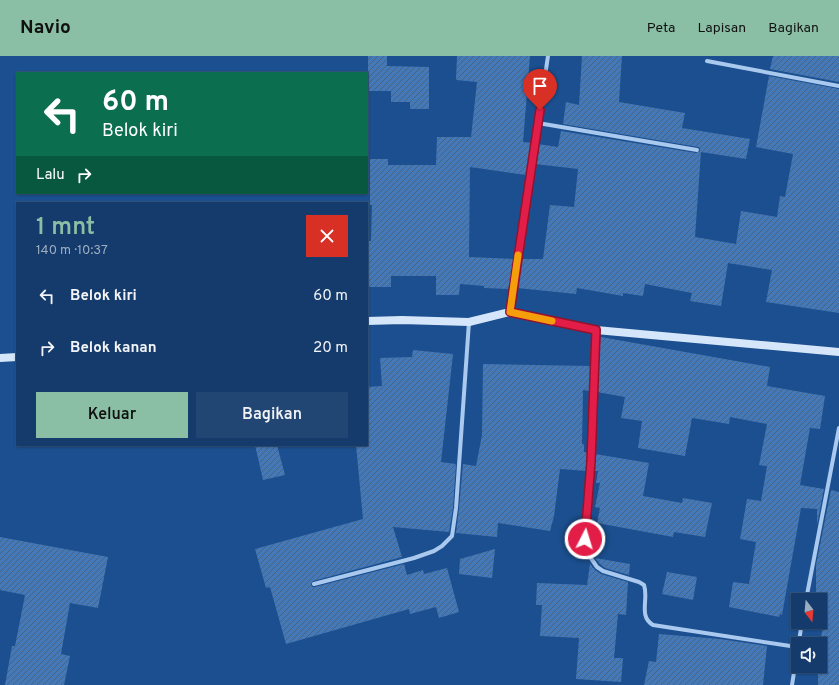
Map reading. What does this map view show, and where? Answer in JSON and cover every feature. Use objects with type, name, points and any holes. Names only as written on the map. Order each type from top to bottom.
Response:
[{"type":"main road","points":[[368,321],[402,320],[469,322],[510,312],[596,330],[839,352]]},
{"type":"main road","points":[[0,358],[16,357]]},
{"type":"street","points":[[510,312],[548,56]]},
{"type":"street","points":[[707,61],[839,86]]},
{"type":"street","points":[[538,123],[697,150]]},
{"type":"street","points":[[314,584],[414,558],[434,551],[442,546],[452,536],[456,508],[469,322]]},
{"type":"street","points":[[596,330],[591,461],[585,539],[588,554],[592,562],[603,571],[639,582],[644,585],[646,600],[645,617],[648,622],[653,625],[791,646]]},
{"type":"street","points":[[807,593],[839,428]]},
{"type":"street","points":[[792,685],[794,673]]},
{"type":"building","points":[[368,56],[387,56],[387,66],[429,67],[429,109],[410,109],[410,102],[391,102],[391,91],[368,91]]},
{"type":"building","points":[[457,56],[530,56],[523,142],[532,143],[526,175],[470,167],[469,257],[514,259],[510,288],[484,288],[484,286],[460,284],[459,295],[436,295],[436,276],[391,276],[391,287],[368,287],[368,241],[371,241],[372,205],[370,205],[370,159],[388,159],[388,165],[436,165],[437,137],[471,137],[477,82],[456,80]]},
{"type":"building","points":[[582,56],[622,56],[619,102],[685,113],[682,128],[750,139],[746,159],[701,152],[695,237],[736,244],[741,211],[777,217],[780,196],[785,197],[793,154],[756,147],[769,76],[839,89],[839,313],[766,302],[772,270],[728,263],[721,306],[690,301],[692,293],[645,284],[643,296],[623,293],[623,296],[577,288],[576,294],[517,288],[521,259],[543,259],[550,205],[574,207],[578,169],[535,164],[538,144],[558,147],[561,131],[696,153],[700,151],[700,148],[698,147],[563,124],[566,102],[579,105]]},
{"type":"building","points":[[773,56],[839,56],[839,82],[770,69]]},
{"type":"building","points":[[601,337],[770,367],[767,386],[825,396],[820,429],[810,428],[800,485],[824,489],[817,525],[817,509],[801,508],[782,615],[780,614],[779,617],[729,607],[733,582],[749,584],[756,542],[740,539],[747,499],[761,501],[767,466],[759,465],[767,424],[730,417],[729,424],[692,418],[685,456],[638,448],[642,421],[621,418],[625,397],[597,392]]},
{"type":"building","points":[[413,350],[453,354],[441,462],[456,464],[453,508],[449,532],[393,527],[402,557],[313,581],[311,584],[312,587],[315,587],[404,564],[407,575],[423,570],[424,574],[447,568],[459,612],[439,618],[436,607],[410,614],[409,609],[286,644],[270,587],[266,588],[255,549],[363,519],[356,446],[368,446],[368,387],[382,386],[380,358],[412,357]]},
{"type":"building","points":[[483,364],[591,366],[590,391],[583,390],[582,444],[584,444],[584,452],[588,453],[587,471],[560,469],[554,516],[550,531],[498,523],[497,537],[456,533],[463,464],[476,466],[482,435]]},
{"type":"building","points":[[255,446],[277,446],[285,475],[263,480]]},
{"type":"building","points":[[595,454],[649,463],[643,496],[682,503],[683,498],[712,503],[705,537],[674,532],[673,537],[597,523],[600,508],[595,507],[600,483],[596,483],[598,471],[594,471]]},
{"type":"building","points":[[831,490],[839,492],[839,685],[818,685],[818,673],[827,673],[827,637],[821,637],[822,629],[827,629],[827,593],[816,593],[816,565]]},
{"type":"building","points":[[0,537],[108,557],[98,608],[70,603],[61,654],[70,656],[64,685],[5,685],[12,646],[15,646],[25,595],[0,590]]},
{"type":"building","points":[[495,549],[492,578],[459,574],[460,559]]},
{"type":"building","points":[[595,558],[630,564],[629,575],[605,568]]},
{"type":"building","points":[[590,564],[601,574],[628,582],[626,615],[618,614],[614,658],[623,658],[621,682],[576,679],[579,638],[540,636],[542,605],[536,605],[537,583],[587,585]]},
{"type":"building","points":[[667,572],[697,577],[693,600],[662,594]]},
{"type":"building","points":[[659,634],[720,639],[767,646],[763,685],[644,685],[649,661],[656,662]]},
{"type":"slow traffic","points":[[518,255],[510,312],[552,321]]},
{"type":"route","points":[[540,110],[510,312],[596,330],[591,461],[585,539]]}]
